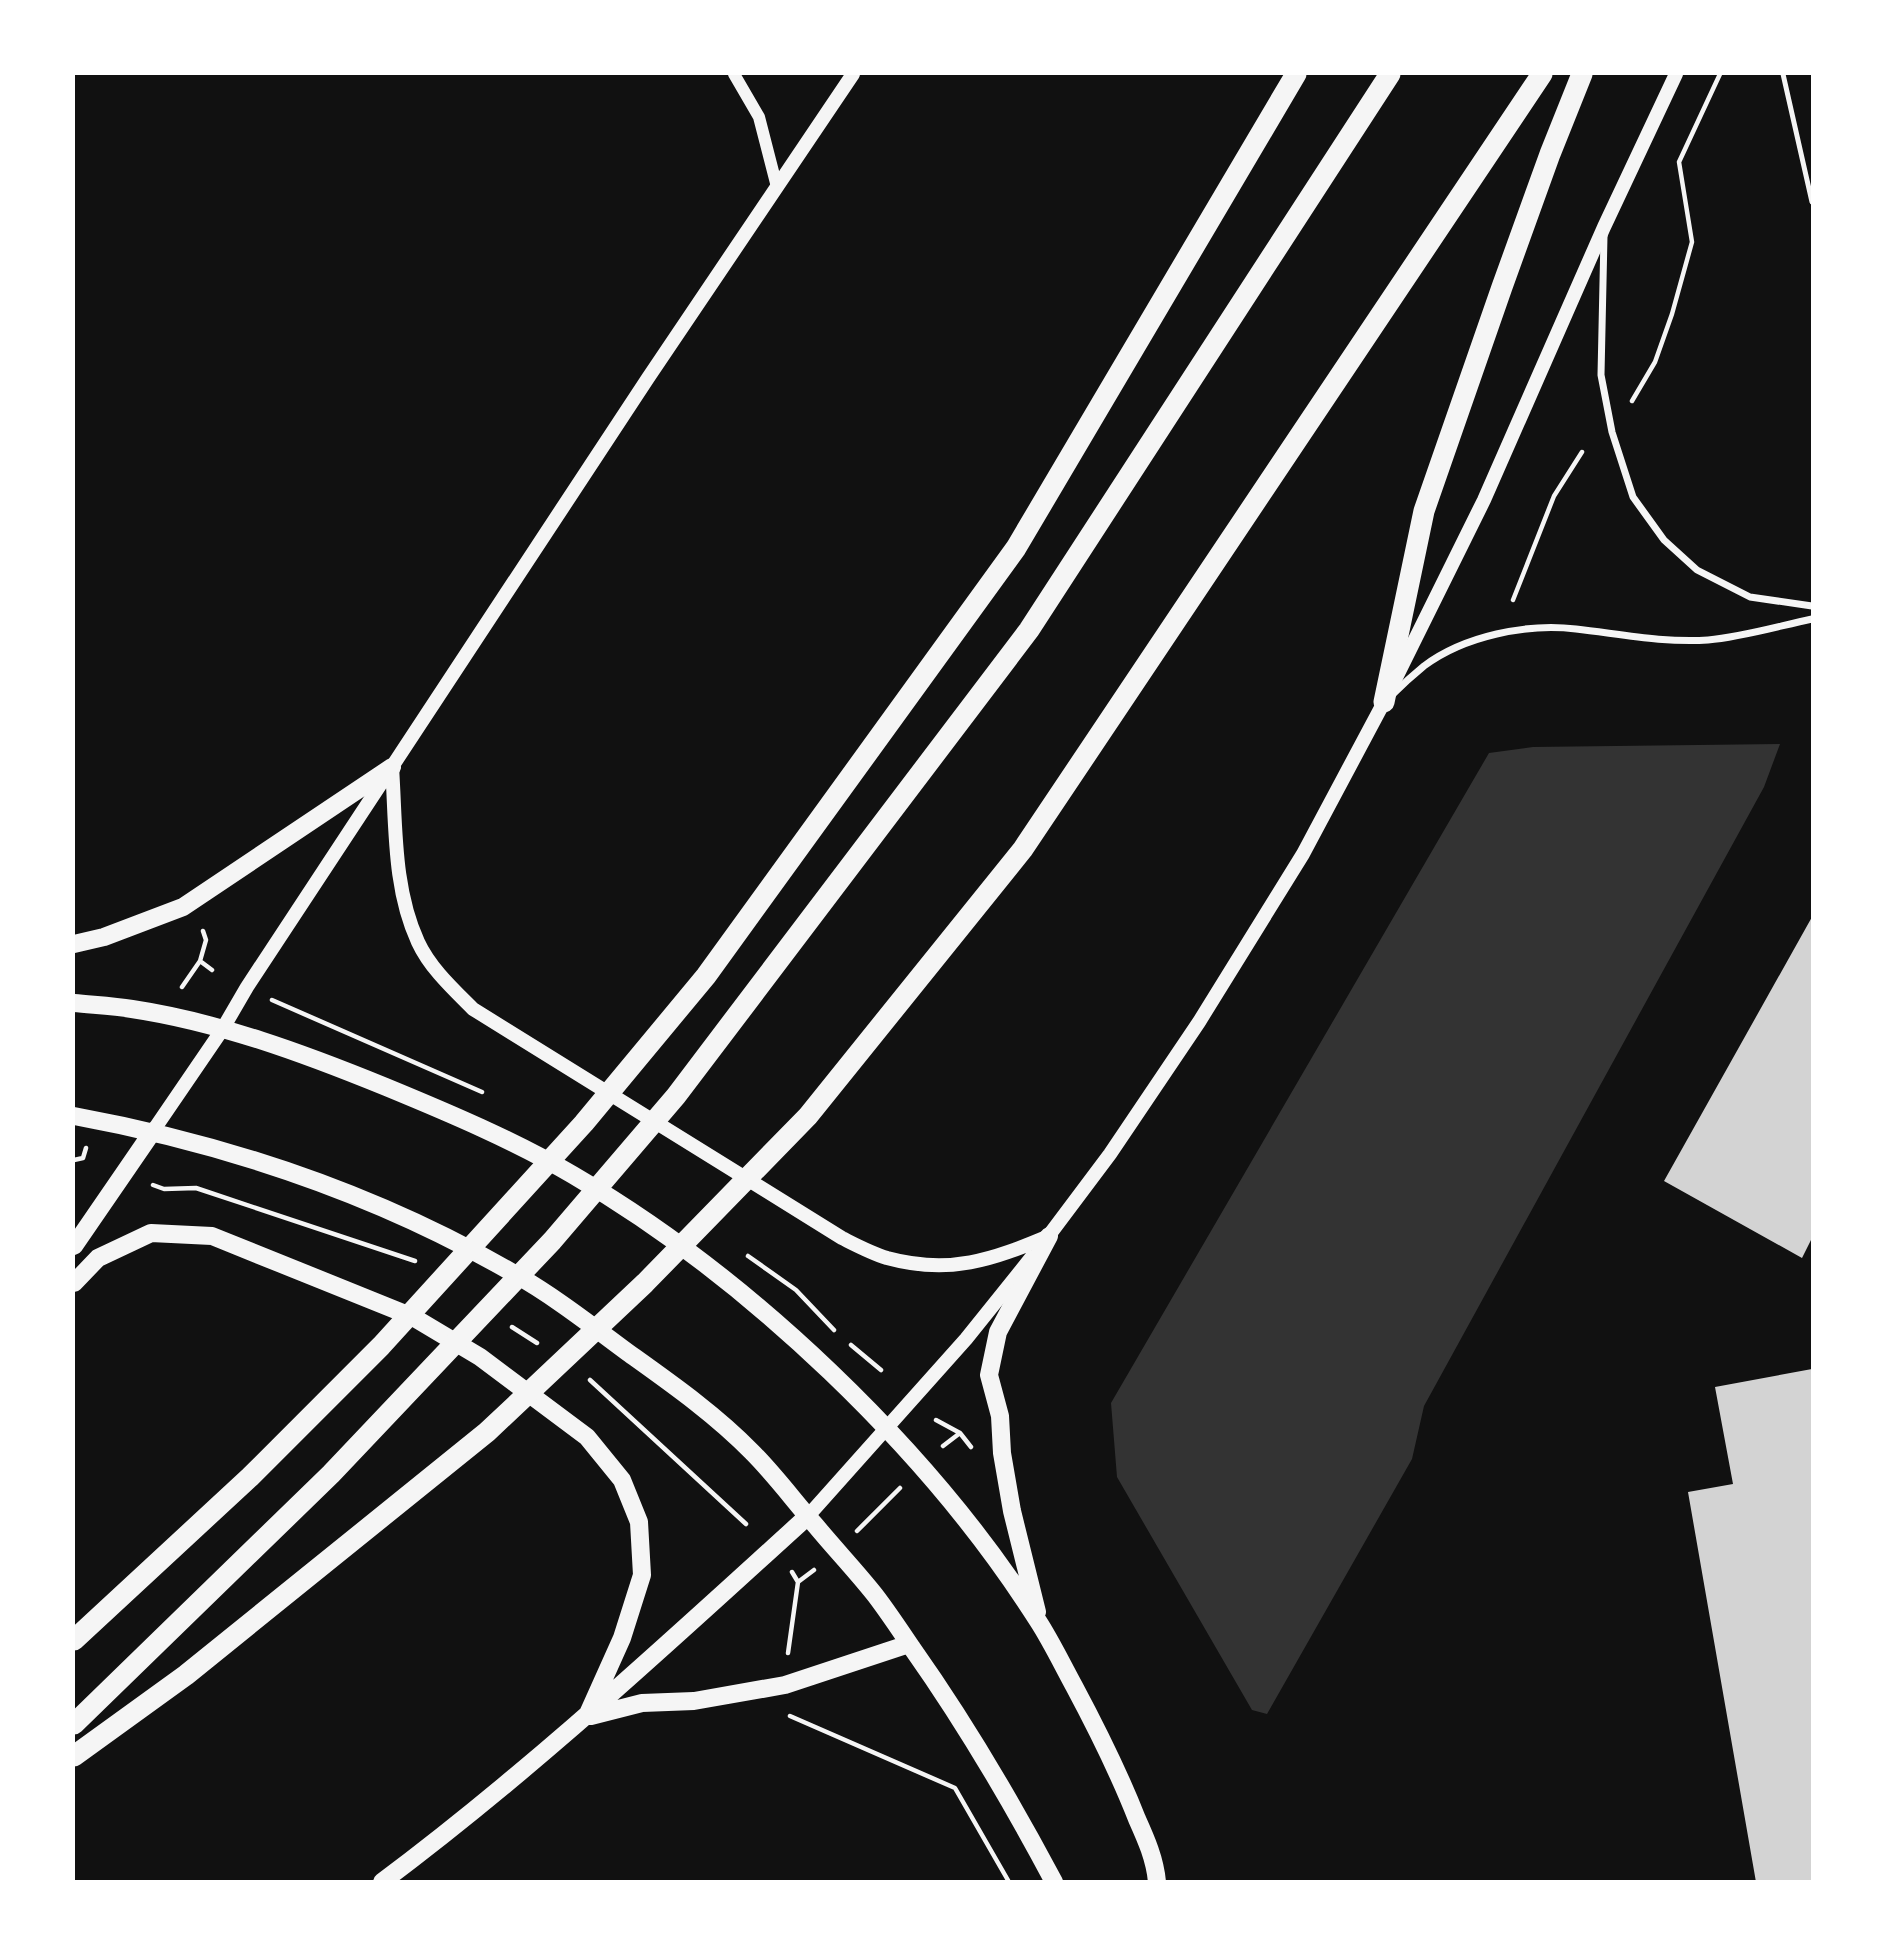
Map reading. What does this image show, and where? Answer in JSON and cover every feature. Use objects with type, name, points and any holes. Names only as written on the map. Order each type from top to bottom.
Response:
[{"type":"highway","points":[[74,1640],[250,1477],[381,1346],[584,1124],[706,976],[1016,548],[1296,74]]},
{"type":"highway","points":[[74,1724],[331,1474],[552,1241],[676,1096],[1028,630],[1390,74]]},
{"type":"highway","points":[[74,1756],[186,1675],[487,1432],[645,1283],[808,1116],[1023,849],[1542,74]]},
{"type":"highway","points":[[1384,702],[1424,511],[1545,166],[1582,74]]},
{"type":"main road","points":[[74,1246],[222,1030],[247,986],[648,378],[853,74]]},
{"type":"main road","points":[[382,1881],[439,1839],[587,1716],[808,1516],[966,1339],[1049,1236],[1110,1154],[1199,1022],[1303,854],[1384,702],[1484,500],[1604,227],[1676,74]]},
{"type":"main road","points":[[74,944],[104,937],[183,907],[392,767]]},
{"type":"main road","points":[[392,767],[398,866],[405,908],[419,944],[441,977],[473,1009],[842,1238],[885,1257],[920,1264],[963,1264],[997,1257],[1049,1236]]},
{"type":"main road","points":[[74,1003],[133,1009],[222,1030],[322,1061],[478,1126],[573,1175],[664,1234],[757,1306],[825,1367],[887,1430],[947,1498],[996,1560],[1039,1622],[1094,1722],[1124,1784],[1156,1865],[1157,1881]]},
{"type":"main road","points":[[74,1116],[153,1131],[285,1170],[439,1235],[514,1273],[588,1323],[700,1408],[751,1450],[794,1497],[876,1597],[938,1684],[1002,1785],[1054,1881]]},
{"type":"main road","points":[[74,1283],[98,1258],[151,1233],[212,1236],[413,1317],[480,1357],[587,1437],[622,1480],[639,1522],[642,1575],[622,1638],[587,1716]]},
{"type":"main road","points":[[1039,1622],[1012,1511],[1002,1453],[1000,1416],[989,1375],[998,1332],[1049,1236]]},
{"type":"main road","points":[[587,1716],[642,1703],[694,1701],[785,1685],[909,1644]]},
{"type":"street","points":[[733,74],[759,117],[777,187]]},
{"type":"street","points":[[1604,227],[1601,375],[1612,432],[1633,497],[1664,540],[1698,570],[1750,597],[1812,606]]},
{"type":"street","points":[[1384,702],[1425,665],[1460,647],[1493,635],[1535,628],[1572,628],[1657,639],[1709,640],[1812,619]]},
{"type":"lane","points":[[1783,74],[1812,202]]},
{"type":"path","points":[[1628,407],[1655,362],[1672,314],[1692,242],[1679,162],[1720,74]]},
{"type":"path","points":[[1513,600],[1554,496],[1582,452]]},
{"type":"path","points":[[180,990],[201,961],[206,940],[201,927]]},
{"type":"path","points":[[201,961],[212,970]]},
{"type":"path","points":[[74,1160],[83,1158]]},
{"type":"path","points":[[936,1420],[960,1433],[973,1449]]},
{"type":"path","points":[[943,1446],[960,1433]]},
{"type":"path","points":[[857,1532],[901,1487]]},
{"type":"path","points":[[798,1582],[820,1566]]},
{"type":"path","points":[[787,1661],[798,1582],[792,1572]]},
{"type":"path","points":[[783,1713],[955,1788],[1009,1881]]},
{"type":"shaded area","points":[[1780,744],[1764,787],[1424,1406],[1412,1459],[1267,1714],[1252,1710],[1117,1477],[1111,1403],[1489,753],[1533,747]]},
{"type":"building","points":[[1812,917],[1812,1238],[1802,1258],[1664,1181]]},
{"type":"building","points":[[1812,1369],[1812,1882],[1756,1882],[1688,1492],[1733,1484],[1715,1387]]}]
